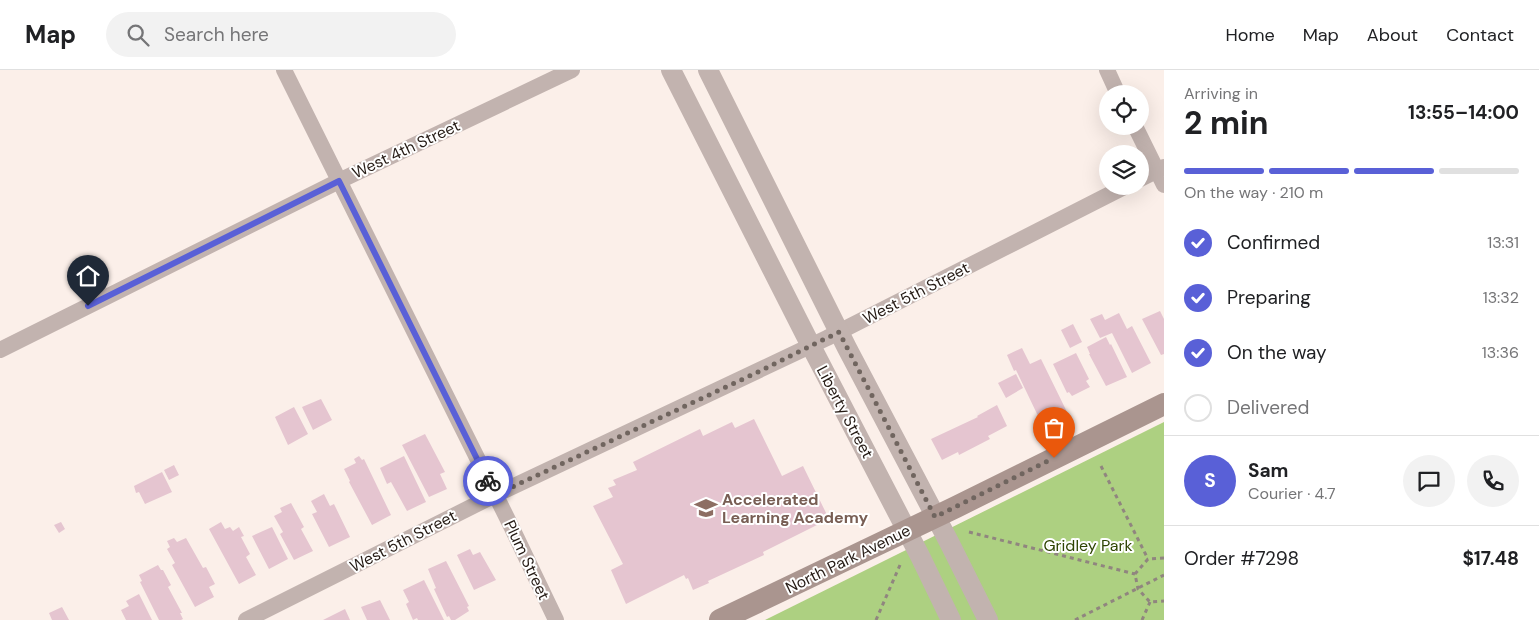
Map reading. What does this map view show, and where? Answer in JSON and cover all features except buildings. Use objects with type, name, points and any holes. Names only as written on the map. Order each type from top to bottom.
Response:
[{"type":"main road","name":"North Park Avenue","points":[[720,620],[1164,404]]},
{"type":"street","name":"Plum Street","points":[[284,70],[556,620]]},
{"type":"street","name":"West 4th Street","points":[[0,350],[339,181],[572,70]]},
{"type":"street","name":"Liberty Street","points":[[671,70],[951,620]]},
{"type":"street","name":"Liberty Street","points":[[708,70],[839,332],[988,620]]},
{"type":"street","points":[[1107,70],[1114,85]]},
{"type":"street","points":[[1139,135],[1162,174],[1149,177]]},
{"type":"street","name":"West 5th Street","points":[[246,620],[495,495],[839,332],[1108,195]]},
{"type":"path","points":[[1101,466],[1148,559]]},
{"type":"path","points":[[969,532],[1135,574]]},
{"type":"path","points":[[1135,574],[1148,559],[1164,558]]},
{"type":"path","points":[[876,620],[900,565]]},
{"type":"path","points":[[1135,574],[1138,589],[1150,602]]},
{"type":"path","points":[[1075,620],[1164,575]]},
{"type":"path","points":[[1150,602],[1164,601]]},
{"type":"path","points":[[1142,620],[1150,602]]},
{"type":"green space","name":"Gridley Park","points":[[1164,422],[1164,620],[765,620]]},
{"type":"way so far","points":[[488,481],[495,495],[756,373],[839,332],[935,517],[1054,458]]},
{"type":"place","name":"Accelerated Learning Academy","points":[[706,508]]},
{"type":"route","points":[[88,306],[339,181],[488,481]]}]
